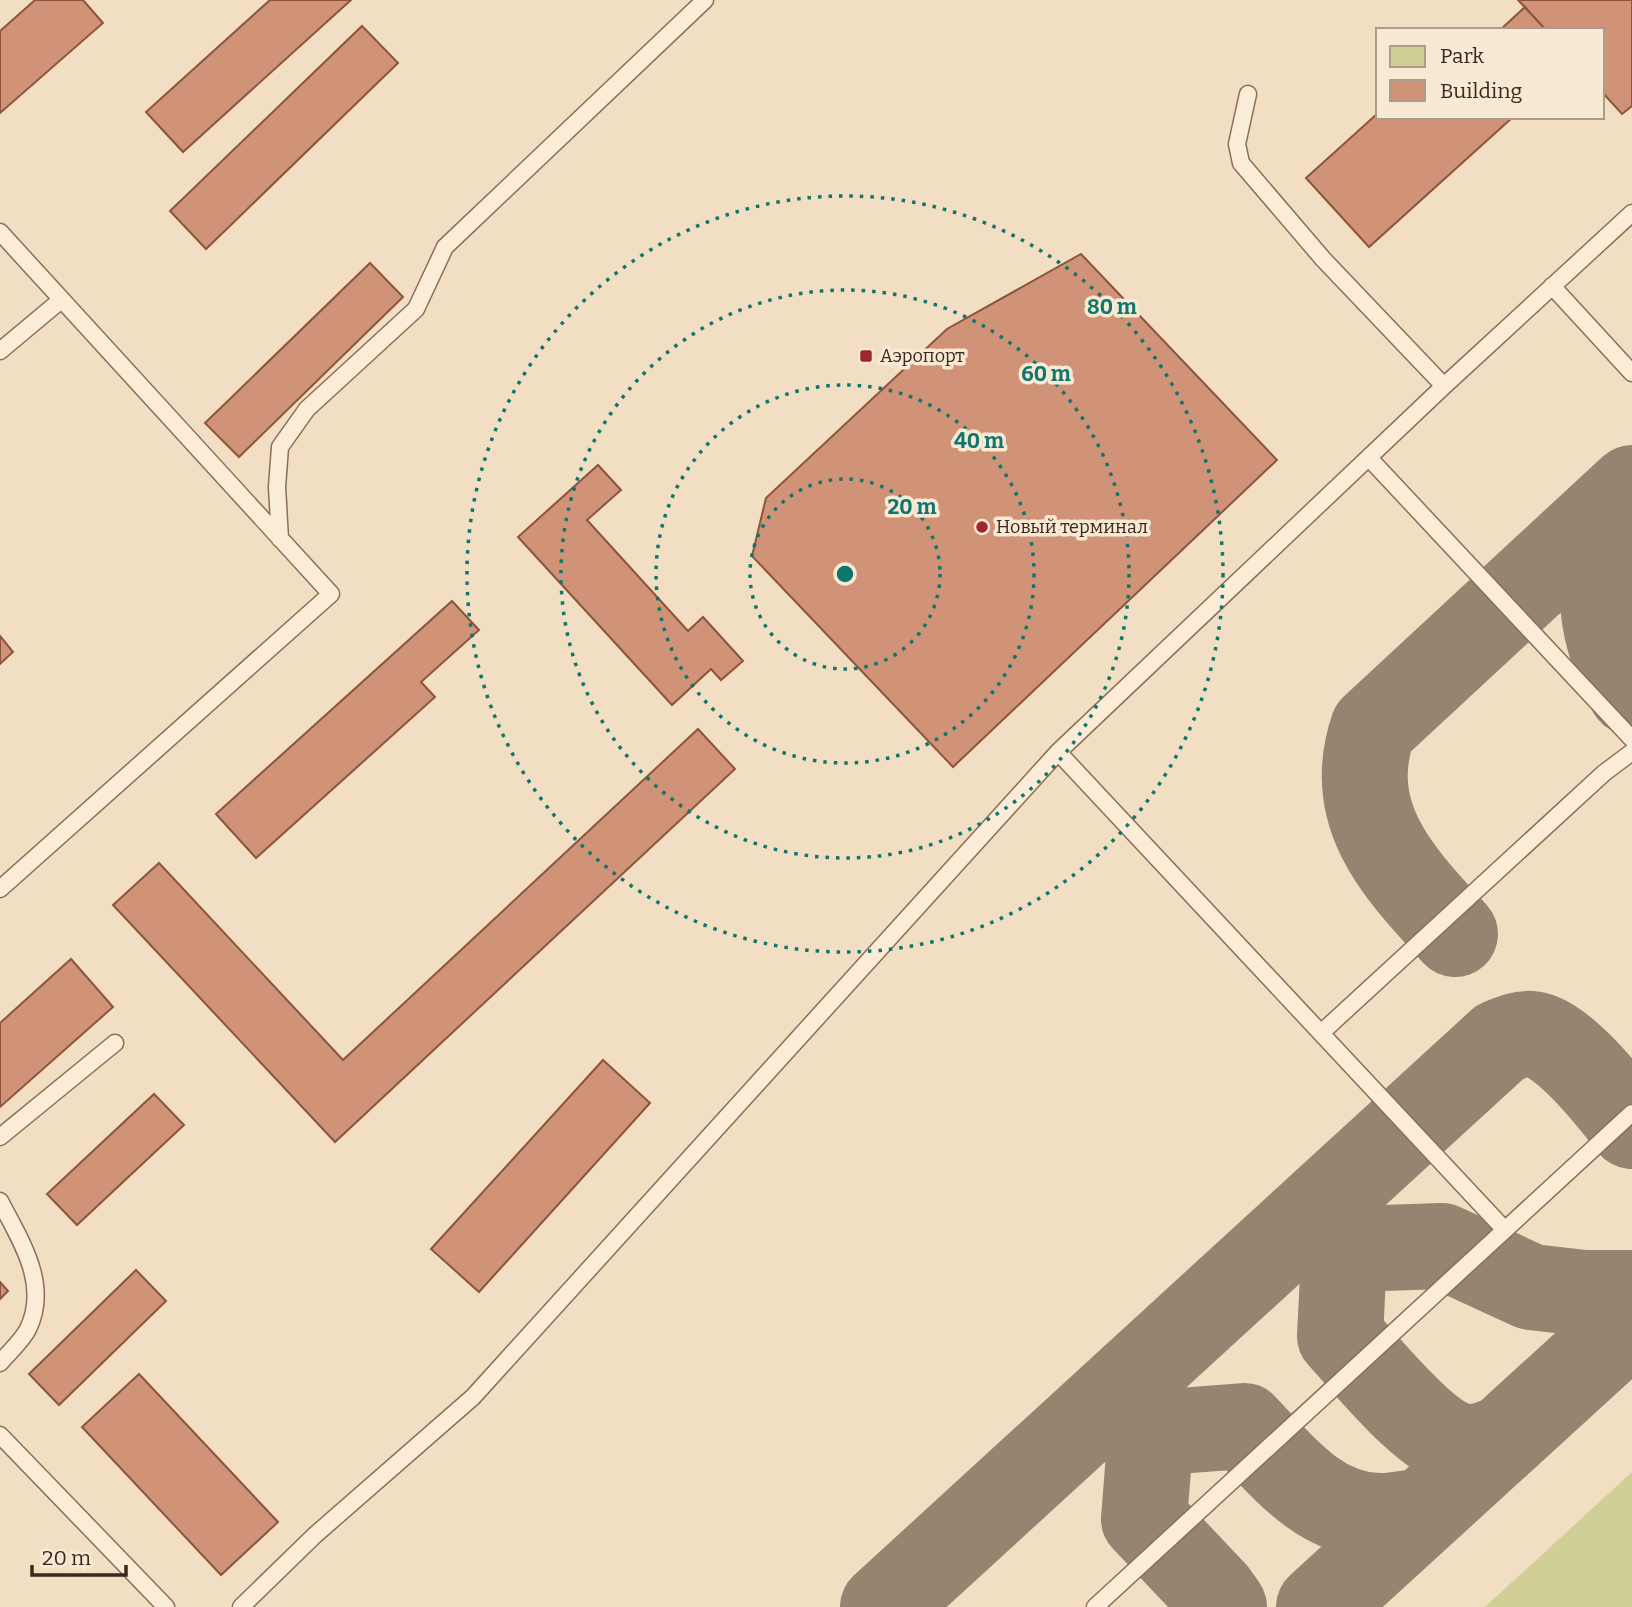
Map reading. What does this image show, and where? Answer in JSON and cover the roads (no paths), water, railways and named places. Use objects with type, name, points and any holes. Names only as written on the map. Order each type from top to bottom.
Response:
[{"type":"lane","points":[[280,539],[277,487],[280,447],[307,409],[416,309],[446,247],[705,0]]},
{"type":"lane","points":[[1248,94],[1237,144],[1241,163],[1323,259],[1444,386]]},
{"type":"lane","points":[[241,1607],[315,1535],[472,1397],[1058,752],[1444,386],[1632,213]]},
{"type":"lane","points":[[0,232],[331,594],[0,889]]},
{"type":"lane","points":[[1552,286],[1632,373]]},
{"type":"lane","points":[[0,351],[61,300]]},
{"type":"lane","points":[[1369,458],[1632,739]]},
{"type":"lane","points":[[1058,752],[1505,1230]]},
{"type":"lane","points":[[1321,1033],[1604,773],[1632,752]]},
{"type":"lane","points":[[0,1137],[115,1043]]},
{"type":"lane","points":[[1096,1607],[1632,1113]]},
{"type":"lane","points":[[0,1201],[32,1263],[34,1311],[27,1331],[0,1363]]},
{"type":"lane","points":[[0,1435],[166,1607]]},
{"type":"place","name":"Аэропорт","points":[[866,356]]},
{"type":"place","name":"Новый терминал","points":[[982,527]]}]
